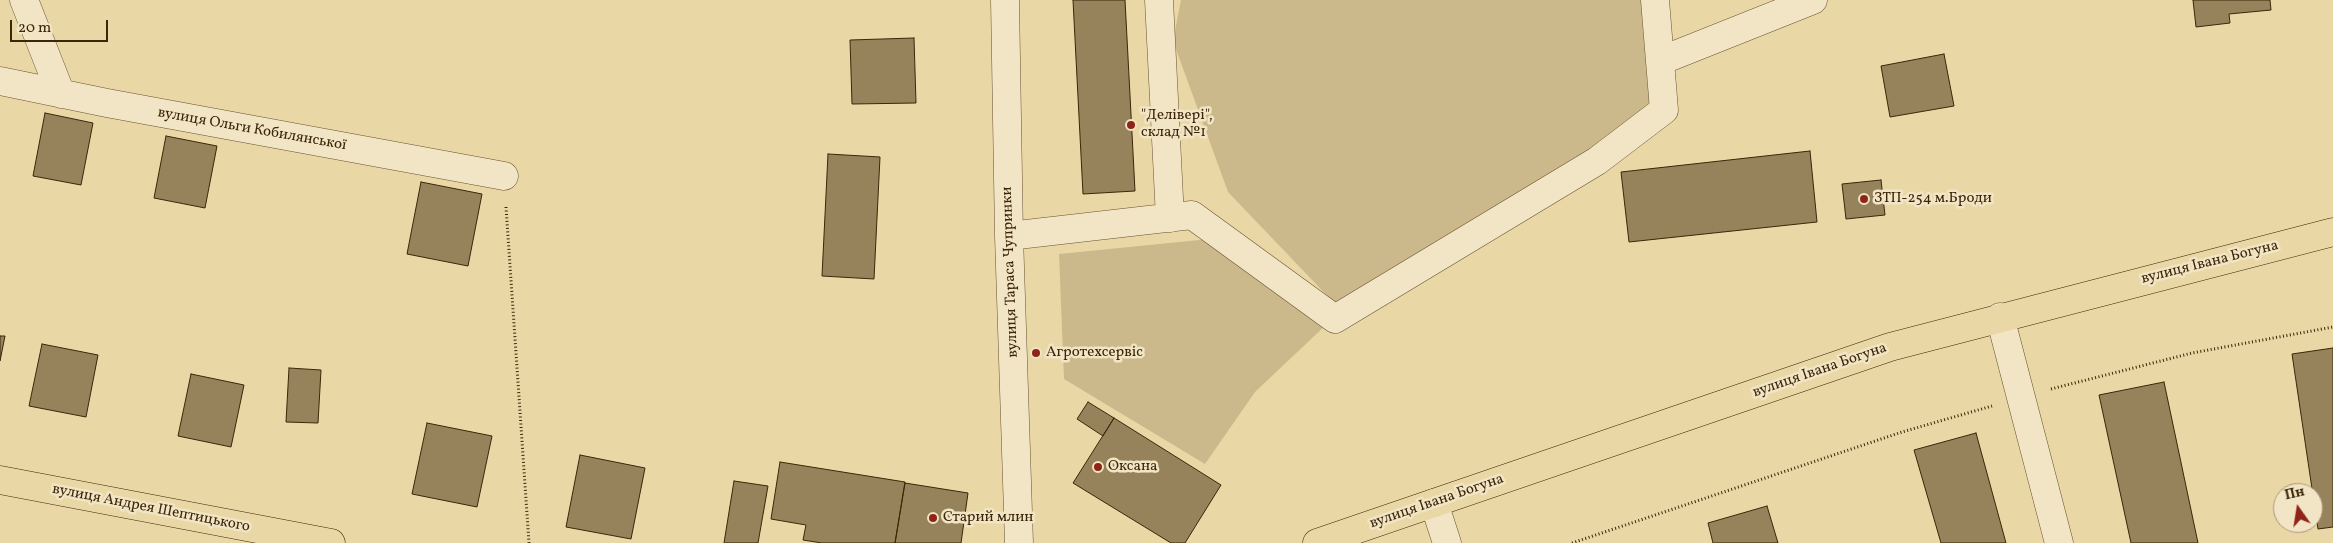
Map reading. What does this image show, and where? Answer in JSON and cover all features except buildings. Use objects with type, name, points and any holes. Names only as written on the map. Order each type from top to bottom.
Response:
[{"type":"main road","name":"вулиця Івана Богуна","points":[[1317,543],[1890,347],[2333,232]]},
{"type":"main road","name":"вулиця Андрея Шептицького","points":[[0,480],[331,543]]},
{"type":"street","points":[[24,0],[60,94]]},
{"type":"street","name":"вулиця Тараса Чупринки","points":[[1004,0],[1009,236],[1019,543]]},
{"type":"street","points":[[1159,0],[1170,218]]},
{"type":"street","points":[[1009,236],[1192,215],[1335,319],[1597,162],[1664,110],[1656,0]]},
{"type":"street","points":[[1660,61],[1813,0]]},
{"type":"street","name":"вулиця Ольги Кобилянської","points":[[0,81],[60,94],[504,176]]},
{"type":"street","points":[[2000,317],[2059,543]]},
{"type":"street","points":[[1434,503],[1447,543]]},
{"type":"path","points":[[504,176],[529,543]]},
{"type":"path","points":[[1572,543],[1892,435],[2021,397],[2183,355],[2333,327]]},
{"type":"shaded area","points":[[1181,0],[1643,0],[1653,102],[1592,151],[1337,306],[1228,192],[1173,41]]},
{"type":"shaded area","points":[[1209,239],[1327,324],[1255,392],[1205,464],[1064,379],[1059,254]]},
{"type":"place","name":"\"Делівері\", склад №1","points":[[1131,125]]},
{"type":"place","name":"ЗТП-254 м.Броди","points":[[1864,199]]},
{"type":"place","name":"Агротехсервіс","points":[[1036,353]]},
{"type":"place","name":"Оксана","points":[[1098,467]]},
{"type":"place","name":"Старий млин","points":[[933,518]]}]
